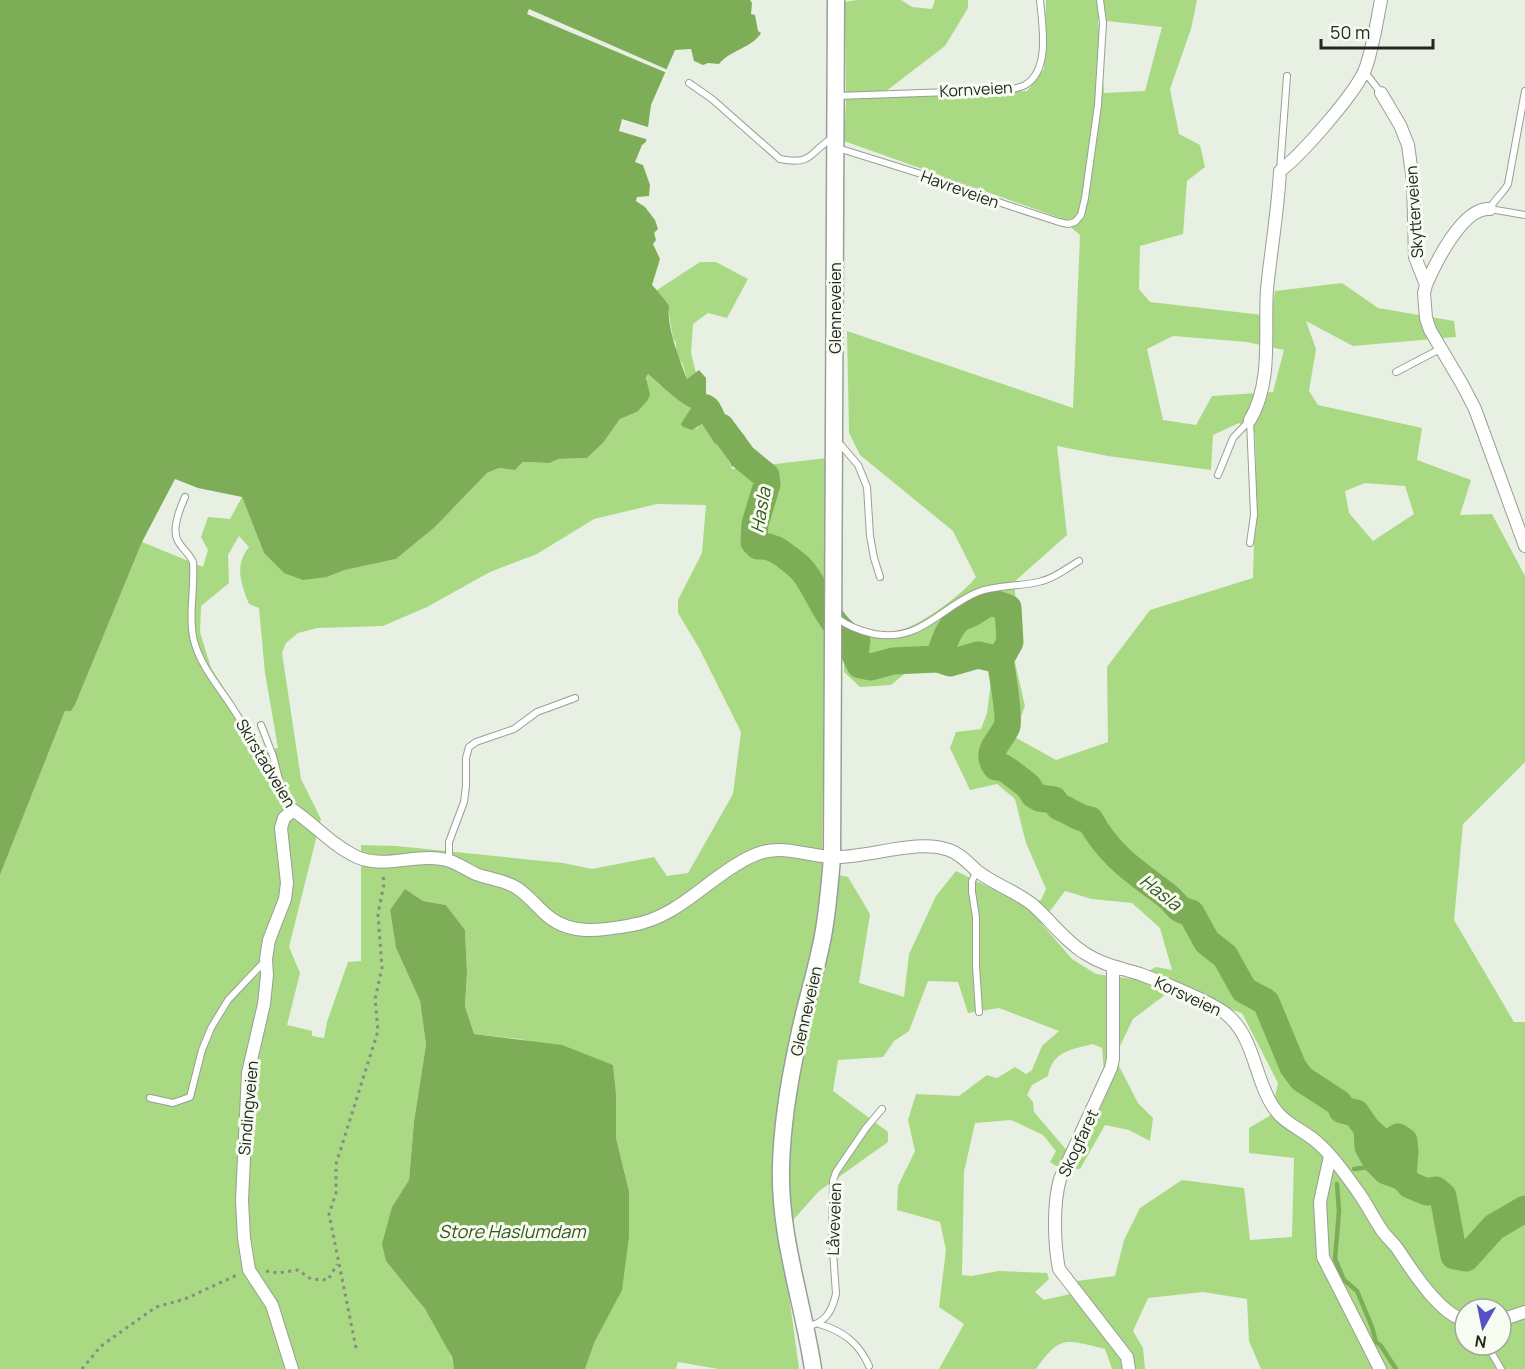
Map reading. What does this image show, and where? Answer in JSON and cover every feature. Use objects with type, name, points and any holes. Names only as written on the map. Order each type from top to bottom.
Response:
[{"type":"main road","name":"Glenneveien","points":[[813,1369],[812,1325],[790,1258],[781,1205],[781,1168],[783,1129],[798,1041],[824,930],[832,858],[836,0]]},
{"type":"street","points":[[1250,420],[1258,404],[1264,376],[1267,291],[1280,171],[1292,162],[1343,102],[1364,71],[1381,0]]},
{"type":"street","name":"Skytterveien","points":[[1381,93],[1400,125],[1408,145],[1413,181],[1414,256],[1426,285],[1424,293],[1426,318],[1440,349],[1475,410],[1525,546]]},
{"type":"street","points":[[1426,285],[1437,260],[1469,216],[1479,210],[1490,208]]},
{"type":"street","name":"Skirstadveien","points":[[293,810],[347,851],[363,859],[381,861],[417,857],[449,860],[472,872],[515,887],[560,924],[586,931],[632,925],[662,917],[736,865],[763,851],[782,849],[832,858]]},
{"type":"street","name":"Sindingveien","points":[[292,1369],[272,1305],[249,1270],[242,1200],[246,1090],[264,1004],[266,959],[272,928],[285,899],[287,883],[281,828],[284,818],[293,810]]},
{"type":"street","name":"Korsveien","points":[[832,858],[939,846],[961,855],[977,871],[996,884],[1024,898],[1068,941],[1088,956],[1113,968],[1138,973],[1158,981],[1214,1006],[1229,1016],[1246,1039],[1260,1082],[1274,1108],[1281,1116],[1318,1142],[1357,1190],[1382,1231],[1395,1245],[1417,1279],[1453,1315]]},
{"type":"street","name":"Skogfaret","points":[[1113,968],[1113,1059],[1102,1093],[1058,1186],[1057,1258],[1059,1269],[1127,1357],[1129,1369]]},
{"type":"street","points":[[1330,1156],[1320,1202],[1323,1257],[1380,1369]]},
{"type":"lane","name":"Kornveien","points":[[836,96],[1007,90],[1023,86],[1037,72],[1039,66],[1044,30],[1040,0]]},
{"type":"lane","name":"Havreveien","points":[[836,144],[844,150],[1059,222],[1068,224],[1075,222],[1081,215],[1085,198],[1098,105],[1102,31],[1100,0]]},
{"type":"lane","name":"Skytterveien","points":[[1364,71],[1381,93]]},
{"type":"lane","points":[[1280,171],[1287,76]]},
{"type":"lane","points":[[689,83],[712,99],[780,159],[792,161],[811,158],[831,138],[836,144]]},
{"type":"lane","points":[[1525,91],[1508,184],[1490,208],[1525,215]]},
{"type":"lane","points":[[1396,372],[1440,349]]},
{"type":"lane","points":[[1218,475],[1233,438],[1250,420]]},
{"type":"lane","points":[[1250,420],[1254,515],[1250,543]]},
{"type":"lane","points":[[835,445],[841,445],[858,465],[867,487],[870,536],[880,577]]},
{"type":"lane","name":"Skirstadveien","points":[[185,497],[175,532],[177,540],[193,562],[195,642],[202,663],[239,718],[271,777],[280,786],[286,802],[293,810]]},
{"type":"lane","points":[[834,616],[851,628],[863,632],[890,637],[910,633],[977,593],[999,586],[1042,581],[1078,561]]},
{"type":"lane","points":[[449,860],[449,842],[464,802],[466,758],[469,747],[476,742],[514,729],[537,712],[574,698]]},
{"type":"lane","points":[[261,725],[273,756],[280,786]]},
{"type":"lane","points":[[977,871],[972,881],[972,892],[976,917],[979,1012]]},
{"type":"lane","points":[[150,1098],[173,1103],[189,1097],[202,1050],[211,1028],[228,1000],[266,959]]},
{"type":"lane","name":"Låveveien","points":[[812,1325],[826,1318],[833,1306],[836,1294],[832,1237],[833,1182],[836,1172],[882,1109]]},
{"type":"lane","points":[[812,1325],[839,1331],[858,1346],[869,1366]]},
{"type":"path","points":[[356,1348],[329,1214],[336,1193],[336,1164],[378,1031],[375,999],[382,968],[378,914],[384,884],[381,861]]},
{"type":"path","points":[[82,1369],[101,1346],[156,1307],[185,1299],[249,1270],[278,1273],[298,1270],[311,1279],[328,1280],[338,1264]]},
{"type":"shaded area","points":[[901,0],[912,7],[932,9],[935,0],[968,0],[968,8],[945,46],[877,98],[1027,91],[1044,69],[1046,0],[1197,0],[1191,29],[1170,89],[1179,134],[1200,145],[1205,167],[1187,181],[1183,234],[1140,246],[1139,289],[1150,302],[1271,316],[1275,291],[1342,283],[1378,308],[1454,321],[1456,337],[1353,346],[1306,321],[1316,349],[1309,391],[1318,405],[1422,428],[1417,460],[1471,480],[1460,515],[1492,514],[1525,576],[1525,762],[1463,824],[1454,920],[1514,1022],[1525,1022],[1525,1369],[1261,1369],[1249,1341],[1247,1299],[1203,1292],[1148,1298],[1133,1331],[1143,1348],[1145,1369],[1112,1369],[1105,1349],[1073,1342],[1059,1345],[1052,1350],[1036,1369],[939,1369],[964,1324],[939,1307],[946,1250],[940,1222],[897,1210],[898,1186],[915,1151],[908,1120],[916,1094],[959,1096],[987,1075],[997,1078],[1015,1067],[1026,1074],[1032,1070],[1042,1046],[1059,1031],[999,1008],[968,1013],[958,982],[928,981],[909,1031],[894,1041],[883,1057],[838,1060],[833,1091],[888,1132],[888,1142],[819,1191],[794,1219],[785,1266],[799,1369],[718,1369],[678,1362],[676,1369],[585,1369],[595,1341],[629,1191],[616,1138],[616,1093],[613,1065],[520,1039],[474,1034],[465,1006],[467,972],[465,930],[446,905],[423,901],[406,890],[390,910],[396,948],[420,1001],[426,1045],[414,1121],[409,1180],[392,1207],[386,1261],[436,1326],[451,1355],[454,1369],[0,1369],[0,875],[65,711],[71,711],[75,705],[142,542],[203,567],[208,550],[201,537],[208,517],[230,519],[242,497],[264,553],[327,577],[345,570],[396,559],[435,527],[487,473],[499,468],[515,470],[523,462],[549,463],[559,459],[587,458],[603,443],[620,419],[637,412],[648,374],[674,397],[691,408],[687,416],[696,429],[702,424],[715,444],[722,444],[732,469],[827,458],[822,859],[826,872],[848,877],[870,914],[859,983],[904,997],[909,954],[936,896],[956,871],[1021,903],[1041,900],[1046,889],[1026,843],[1015,799],[997,784],[970,790],[950,748],[956,732],[981,729],[987,713],[993,667],[976,663],[908,671],[891,685],[860,687],[844,672],[844,633],[902,630],[945,605],[976,577],[953,531],[860,455],[849,433],[847,331],[1073,408],[1080,235],[1060,218],[844,141],[845,2]],"holes":[[[1098,20],[1162,27],[1145,91],[1104,93]],[[1173,336],[1247,342],[1284,350],[1273,392],[1212,396],[1196,425],[1163,420],[1147,349]],[[1239,423],[1255,433],[1253,578],[1150,610],[1107,667],[1108,742],[1056,760],[1013,736],[1025,706],[1014,658],[1016,603],[1014,582],[1067,535],[1057,446],[1108,456],[1211,470],[1213,435]],[[1365,483],[1405,486],[1414,514],[1373,541],[1349,513],[1345,491]],[[657,504],[706,505],[702,553],[678,600],[678,613],[699,648],[741,732],[733,794],[688,873],[667,876],[654,857],[592,869],[563,863],[396,846],[361,845],[361,961],[348,962],[327,1022],[324,1038],[312,1036],[312,1031],[287,1025],[300,973],[289,947],[321,819],[301,779],[282,653],[286,643],[298,633],[317,628],[383,626],[427,607],[490,572],[537,554],[594,519]],[[239,536],[249,547],[244,554],[240,575],[249,604],[259,608],[265,673],[278,748],[264,750],[211,668],[200,632],[201,606],[229,583],[228,555]],[[1065,891],[1092,899],[1132,903],[1160,928],[1172,970],[1156,967],[1133,979],[1096,974],[1072,959],[1041,923]],[[1170,991],[1242,1013],[1278,1083],[1271,1115],[1249,1128],[1249,1153],[1294,1158],[1292,1237],[1250,1240],[1244,1188],[1182,1180],[1140,1208],[1124,1240],[1115,1276],[1077,1281],[1070,1294],[1044,1300],[1035,1292],[1049,1279],[1047,1273],[999,1271],[971,1276],[962,1275],[964,1172],[975,1123],[1011,1120],[1043,1135],[1056,1151],[1050,1162],[1071,1169],[1080,1169],[1105,1125],[1129,1130],[1150,1141],[1153,1118],[1138,1103],[1119,1066],[1119,1048],[1133,1019]],[[1093,1044],[1102,1048],[1106,1096],[1077,1156],[1069,1153],[1034,1112],[1033,1102],[1027,1095],[1032,1085],[1048,1076],[1058,1056]]]},
{"type":"shaded area","points":[[700,262],[716,262],[748,279],[727,318],[708,313],[693,324],[691,353],[696,373],[687,379],[683,365],[676,354],[676,343],[673,338],[667,303],[659,296],[657,290]]},
{"type":"water","points":[[0,0],[750,0],[751,14],[755,15],[758,31],[761,33],[752,42],[729,55],[719,64],[703,65],[694,61],[691,49],[675,50],[651,105],[646,142],[642,145],[635,162],[643,165],[650,185],[649,196],[637,197],[636,201],[645,207],[655,220],[658,229],[654,233],[656,240],[653,244],[660,259],[652,285],[669,306],[672,333],[687,379],[699,370],[706,378],[706,394],[719,402],[730,423],[747,440],[749,445],[743,457],[732,467],[722,444],[715,444],[702,424],[692,430],[683,427],[681,424],[691,408],[674,397],[648,374],[646,378],[650,395],[647,401],[637,412],[620,419],[603,443],[587,458],[559,459],[549,463],[523,462],[515,470],[499,468],[487,473],[435,527],[396,559],[345,570],[327,577],[303,580],[284,573],[264,553],[242,497],[198,488],[175,479],[142,542],[75,705],[71,711],[65,711],[0,875]]},
{"type":"water","name":"Store Haslumdam","points":[[405,889],[423,901],[446,905],[465,930],[467,972],[465,1006],[474,1034],[562,1045],[613,1065],[616,1093],[616,1138],[629,1191],[629,1237],[622,1290],[595,1341],[585,1369],[454,1369],[452,1357],[425,1309],[386,1261],[382,1244],[392,1207],[409,1180],[414,1121],[426,1045],[420,1001],[396,948],[390,910]]},
{"type":"pier","points":[[529,9],[668,70],[667,73],[527,14]]},
{"type":"pier","points":[[622,119],[651,128],[649,140],[619,131]]},
{"type":"waterway","name":"Hasla","points":[[721,427],[743,457],[766,476],[767,484],[755,524],[754,542],[758,546],[778,550],[804,572],[834,622],[848,636],[857,640],[855,655],[860,665],[871,667],[893,661],[938,659],[950,663],[978,655],[1000,660],[1008,721],[993,751],[992,756],[996,767],[1002,767],[1010,772],[1039,798],[1054,800],[1059,807],[1090,820],[1105,843],[1123,862],[1170,898],[1179,908],[1191,913],[1207,942],[1225,956],[1244,990],[1266,1002],[1293,1067],[1302,1079],[1339,1103],[1342,1110],[1356,1113],[1367,1129],[1368,1147],[1376,1161],[1386,1171],[1403,1177],[1410,1185],[1427,1192],[1436,1190],[1443,1196],[1454,1256],[1466,1258],[1494,1227],[1525,1209]]},
{"type":"waterway","name":"Hasla","points":[[938,659],[948,634],[958,620],[991,603],[1008,608],[1010,642],[1000,660]]},
{"type":"waterway","name":"Hasla","points":[[1367,1129],[1380,1141],[1388,1144],[1398,1137],[1404,1141],[1403,1177]]},
{"type":"waterway","points":[[1354,1169],[1370,1167],[1376,1161]]},
{"type":"waterway","points":[[1337,1184],[1339,1211],[1335,1259],[1344,1280],[1357,1291],[1376,1342],[1396,1369]]}]
